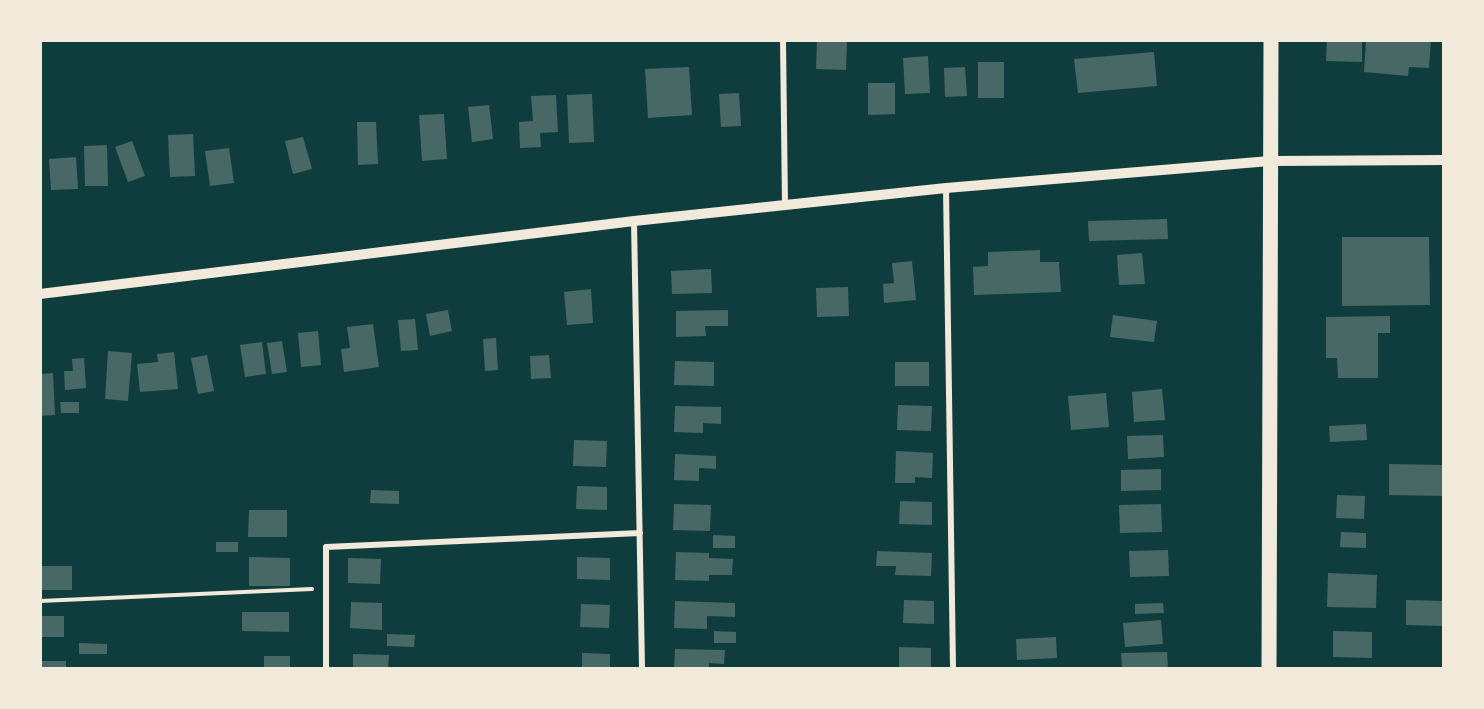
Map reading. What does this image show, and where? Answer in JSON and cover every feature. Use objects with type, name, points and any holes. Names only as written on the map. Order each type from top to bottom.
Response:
[{"type":"main road","points":[[1269,669],[1271,40]]},
{"type":"street","points":[[783,40],[785,206]]},
{"type":"street","points":[[40,294],[634,221],[946,188],[1270,161],[1443,160]]},
{"type":"street","points":[[946,188],[953,669]]},
{"type":"street","points":[[634,221],[642,669]]},
{"type":"street","points":[[326,669],[326,547],[640,533]]},
{"type":"path","points":[[40,601],[326,588]]},
{"type":"building","points":[[817,40],[847,40],[846,70],[816,69]]},
{"type":"building","points":[[1327,40],[1362,40],[1362,62],[1326,61]]},
{"type":"building","points":[[1366,40],[1399,42],[1399,40],[1431,40],[1429,68],[1409,67],[1408,76],[1364,72]]},
{"type":"building","points":[[1154,52],[1157,86],[1078,93],[1074,59]]},
{"type":"building","points":[[928,56],[930,93],[905,94],[903,58]]},
{"type":"building","points":[[978,62],[1004,62],[1004,98],[978,98]]},
{"type":"building","points":[[689,67],[692,115],[648,118],[645,69]]},
{"type":"building","points":[[965,67],[967,96],[945,97],[944,68]]},
{"type":"building","points":[[868,83],[895,83],[895,114],[868,115]]},
{"type":"building","points":[[739,93],[741,126],[721,127],[719,94]]},
{"type":"building","points":[[592,94],[594,142],[569,143],[567,95]]},
{"type":"building","points":[[556,95],[558,132],[540,133],[541,147],[520,148],[519,122],[533,121],[531,96]]},
{"type":"building","points":[[489,105],[493,139],[472,142],[468,107]]},
{"type":"building","points":[[444,114],[447,159],[422,161],[419,115]]},
{"type":"building","points":[[357,122],[376,122],[378,164],[358,165]]},
{"type":"building","points":[[193,134],[195,176],[170,177],[168,135]]},
{"type":"building","points":[[303,137],[312,169],[293,174],[285,141]]},
{"type":"building","points":[[132,141],[145,176],[128,182],[115,147]]},
{"type":"building","points":[[107,145],[108,186],[85,186],[84,146]]},
{"type":"building","points":[[229,148],[234,183],[210,186],[205,151]]},
{"type":"building","points":[[76,157],[78,189],[51,190],[49,159]]},
{"type":"building","points":[[1167,219],[1168,239],[1089,241],[1088,221]]},
{"type":"building","points":[[1342,237],[1429,237],[1430,305],[1342,306]]},
{"type":"building","points":[[1040,250],[1040,262],[1059,262],[1061,292],[974,295],[973,267],[988,266],[988,252]]},
{"type":"building","points":[[1142,253],[1145,284],[1119,285],[1117,255]]},
{"type":"building","points":[[912,261],[916,300],[884,303],[883,284],[894,283],[892,263]]},
{"type":"building","points":[[711,269],[712,293],[672,294],[671,271]]},
{"type":"building","points":[[848,287],[849,316],[817,317],[816,288]]},
{"type":"building","points":[[591,289],[593,323],[567,325],[564,292]]},
{"type":"building","points":[[448,310],[452,331],[430,336],[426,314]]},
{"type":"building","points":[[728,310],[728,326],[705,326],[706,336],[676,337],[676,311]]},
{"type":"building","points":[[1113,315],[1157,321],[1154,342],[1110,337]]},
{"type":"building","points":[[1390,316],[1390,333],[1378,333],[1378,378],[1338,378],[1337,358],[1326,358],[1326,317]]},
{"type":"building","points":[[415,319],[418,350],[401,351],[398,320]]},
{"type":"building","points":[[373,324],[379,367],[344,372],[341,349],[350,348],[347,327]]},
{"type":"building","points":[[318,331],[321,365],[301,367],[298,333]]},
{"type":"building","points":[[496,338],[498,370],[485,371],[483,339]]},
{"type":"building","points":[[282,341],[287,372],[272,374],[267,343]]},
{"type":"building","points":[[262,342],[266,374],[245,377],[240,345]]},
{"type":"building","points":[[108,351],[132,353],[128,401],[105,399]]},
{"type":"building","points":[[174,352],[178,389],[140,392],[137,364],[158,362],[157,354]]},
{"type":"building","points":[[207,355],[214,391],[198,394],[191,358]]},
{"type":"building","points":[[549,355],[551,378],[531,379],[530,356]]},
{"type":"building","points":[[84,358],[86,388],[65,390],[64,371],[73,371],[72,359]]},
{"type":"building","points":[[675,361],[714,362],[714,386],[674,385]]},
{"type":"building","points":[[895,362],[929,362],[929,386],[895,386]]},
{"type":"building","points":[[53,373],[55,415],[40,416],[40,374]]},
{"type":"building","points":[[1162,389],[1165,420],[1134,422],[1132,392]]},
{"type":"building","points":[[1106,393],[1109,427],[1071,430],[1068,396]]},
{"type":"building","points":[[60,402],[79,402],[79,413],[61,413]]},
{"type":"building","points":[[898,405],[932,406],[931,431],[897,430]]},
{"type":"building","points":[[675,406],[721,407],[721,424],[703,423],[703,433],[674,432]]},
{"type":"building","points":[[1366,424],[1367,440],[1330,442],[1329,426]]},
{"type":"building","points":[[1163,435],[1164,457],[1128,459],[1127,436]]},
{"type":"building","points":[[574,440],[607,441],[606,467],[573,466]]},
{"type":"building","points":[[896,451],[933,453],[932,478],[915,477],[915,483],[895,483]]},
{"type":"building","points":[[675,454],[716,456],[716,469],[699,468],[699,481],[674,480]]},
{"type":"building","points":[[1389,464],[1444,465],[1444,496],[1389,495]]},
{"type":"building","points":[[1161,469],[1161,490],[1121,491],[1121,470]]},
{"type":"building","points":[[577,486],[607,487],[607,510],[576,509]]},
{"type":"building","points":[[371,490],[399,491],[399,504],[370,503]]},
{"type":"building","points":[[1337,495],[1365,496],[1364,519],[1336,518]]},
{"type":"building","points":[[900,501],[932,502],[932,525],[899,524]]},
{"type":"building","points":[[674,504],[711,505],[710,531],[673,530]]},
{"type":"building","points":[[1161,504],[1162,532],[1120,533],[1119,505]]},
{"type":"building","points":[[249,510],[287,510],[287,537],[248,537]]},
{"type":"building","points":[[1341,532],[1366,533],[1366,548],[1340,547]]},
{"type":"building","points":[[713,535],[735,536],[735,548],[713,548]]},
{"type":"building","points":[[216,542],[238,542],[238,552],[216,552]]},
{"type":"building","points":[[1168,550],[1169,576],[1130,577],[1129,551]]},
{"type":"building","points":[[877,551],[932,553],[931,576],[895,575],[896,566],[876,566]]},
{"type":"building","points":[[676,552],[709,553],[709,558],[733,559],[732,575],[709,575],[709,581],[675,580]]},
{"type":"building","points":[[249,557],[290,558],[290,586],[249,586]]},
{"type":"building","points":[[577,557],[610,558],[610,580],[577,579]]},
{"type":"building","points":[[348,558],[381,559],[380,584],[348,583]]},
{"type":"building","points":[[40,566],[72,566],[72,590],[40,590]]},
{"type":"building","points":[[1328,573],[1377,575],[1376,608],[1327,607]]},
{"type":"building","points":[[904,600],[934,601],[934,624],[903,623]]},
{"type":"building","points":[[1406,600],[1444,601],[1444,626],[1406,625]]},
{"type":"building","points":[[675,601],[735,603],[735,617],[707,616],[707,629],[674,628]]},
{"type":"building","points":[[351,602],[382,603],[382,630],[350,628]]},
{"type":"building","points":[[1163,603],[1164,613],[1135,614],[1135,604]]},
{"type":"building","points":[[581,604],[610,605],[609,628],[580,627]]},
{"type":"building","points":[[242,612],[289,612],[289,632],[242,631]]},
{"type":"building","points":[[40,616],[64,616],[64,637],[40,637]]},
{"type":"building","points":[[1161,620],[1163,644],[1125,647],[1123,623]]},
{"type":"building","points":[[714,631],[736,632],[736,643],[714,643]]},
{"type":"building","points":[[1333,631],[1372,632],[1372,658],[1333,657]]},
{"type":"building","points":[[387,634],[415,635],[414,647],[387,646]]},
{"type":"building","points":[[1056,637],[1057,658],[1017,660],[1016,639]]},
{"type":"building","points":[[79,643],[107,644],[107,654],[79,654]]},
{"type":"building","points":[[899,647],[931,648],[931,668],[899,668]]},
{"type":"building","points":[[675,649],[725,650],[724,664],[709,663],[709,668],[674,668]]},
{"type":"building","points":[[1167,652],[1168,668],[1122,668],[1121,653]]},
{"type":"building","points":[[582,653],[610,654],[610,668],[582,668]]},
{"type":"building","points":[[353,654],[389,655],[388,668],[353,668]]},
{"type":"building","points":[[264,656],[290,656],[290,668],[264,668]]},
{"type":"building","points":[[40,661],[66,661],[66,668],[40,668]]}]
